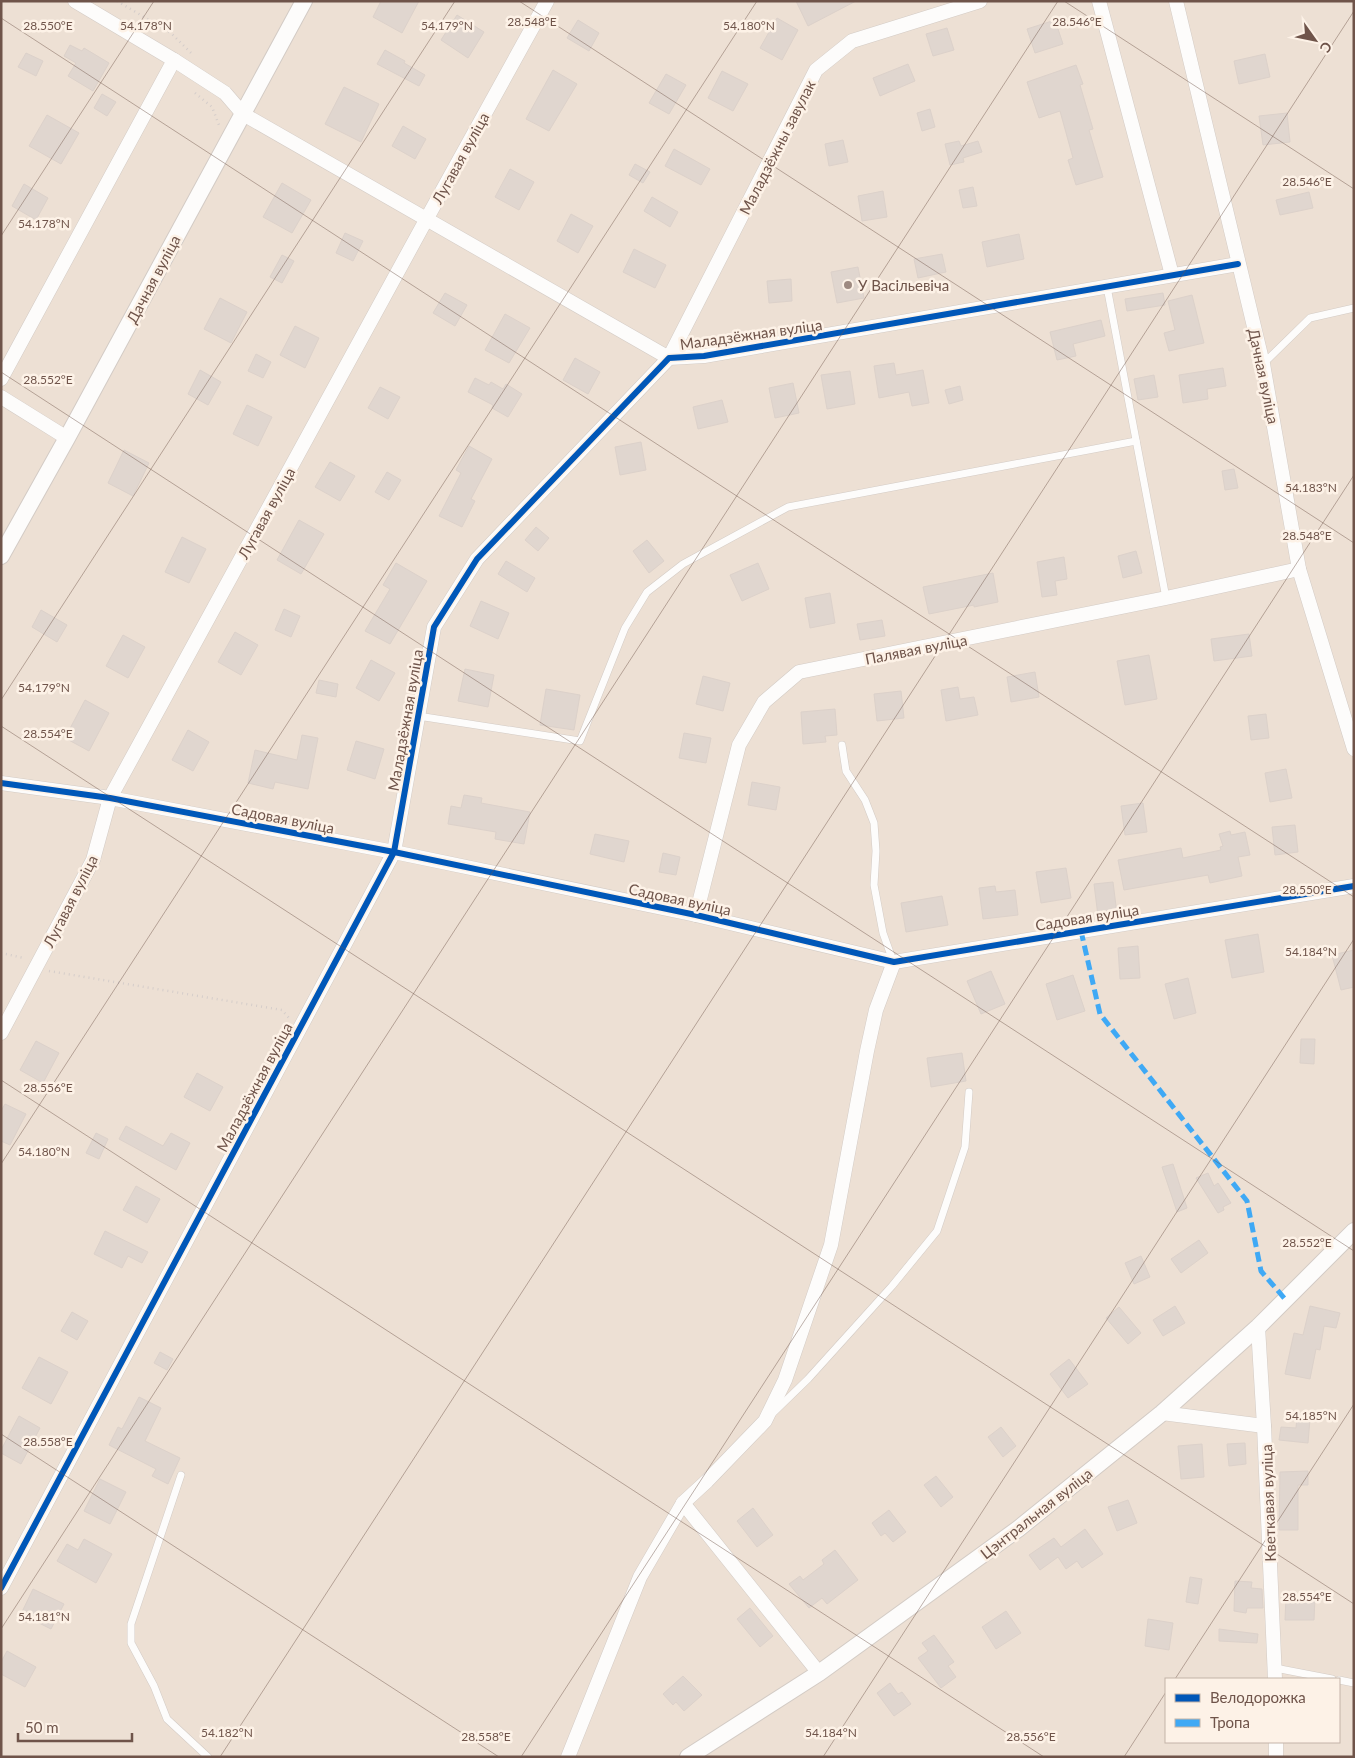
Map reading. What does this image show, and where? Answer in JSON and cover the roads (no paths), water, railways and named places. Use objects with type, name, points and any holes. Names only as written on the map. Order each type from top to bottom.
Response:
[{"type":"street","points":[[75,1],[225,93],[242,114],[669,358]]},
{"type":"street","name":"Дачная вуліца","points":[[1,556],[304,1]]},
{"type":"street","name":"Лугавая вуліца","points":[[1,1032],[94,860],[110,798],[547,1]]},
{"type":"street","name":"Маладзёжны завулак","points":[[669,358],[816,70],[852,41],[980,1]]},
{"type":"street","points":[[1099,1],[1172,275]]},
{"type":"street","name":"Дачная вуліца","points":[[1176,1],[1263,364],[1299,569],[1354,749]]},
{"type":"street","points":[[1,379],[174,60]]},
{"type":"street","name":"Маладзёжная вуліца","points":[[1,1588],[394,852],[434,627],[476,559],[669,358],[704,356],[1238,264]]},
{"type":"street","points":[[1,397],[67,438]]},
{"type":"street","name":"Палявая вуліца","points":[[696,915],[739,745],[764,702],[799,672],[1166,598],[1299,569]]},
{"type":"street","name":"Садовая вуліца","points":[[1,783],[110,798],[394,852],[696,915],[894,962],[1354,886]]},
{"type":"street","points":[[568,1757],[640,1577],[683,1503],[765,1421],[785,1380],[831,1245],[868,1042],[876,1010],[894,962]]},
{"type":"street","name":"Цэнтральная вуліца","points":[[688,1757],[819,1673],[1018,1529],[1162,1413],[1258,1327],[1354,1231]]},
{"type":"street","name":"Кветкавая вуліца","points":[[1258,1327],[1275,1674]]},
{"type":"street","points":[[1162,1413],[1264,1426]]},
{"type":"street","points":[[683,1503],[819,1673]]},
{"type":"street","points":[[1276,1743],[1276,1757]]},
{"type":"lane","points":[[1106,287],[1166,598]]},
{"type":"lane","points":[[1263,364],[1310,318],[1354,308]]},
{"type":"lane","points":[[418,716],[580,741],[625,628],[647,592],[683,564],[788,507],[1136,442]]},
{"type":"lane","points":[[842,745],[846,770],[865,800],[874,823],[876,851],[874,885],[883,933],[894,962]]},
{"type":"lane","points":[[765,1421],[892,1286],[937,1231],[964,1147],[969,1092]]},
{"type":"lane","points":[[181,1475],[132,1624],[131,1643],[154,1686],[167,1720],[208,1757]]},
{"type":"lane","points":[[1275,1674],[1321,1678]]},
{"type":"lane","points":[[1340,1680],[1354,1683]]},
{"type":"place","name":"У Васільевіча","points":[[848,285]]}]
